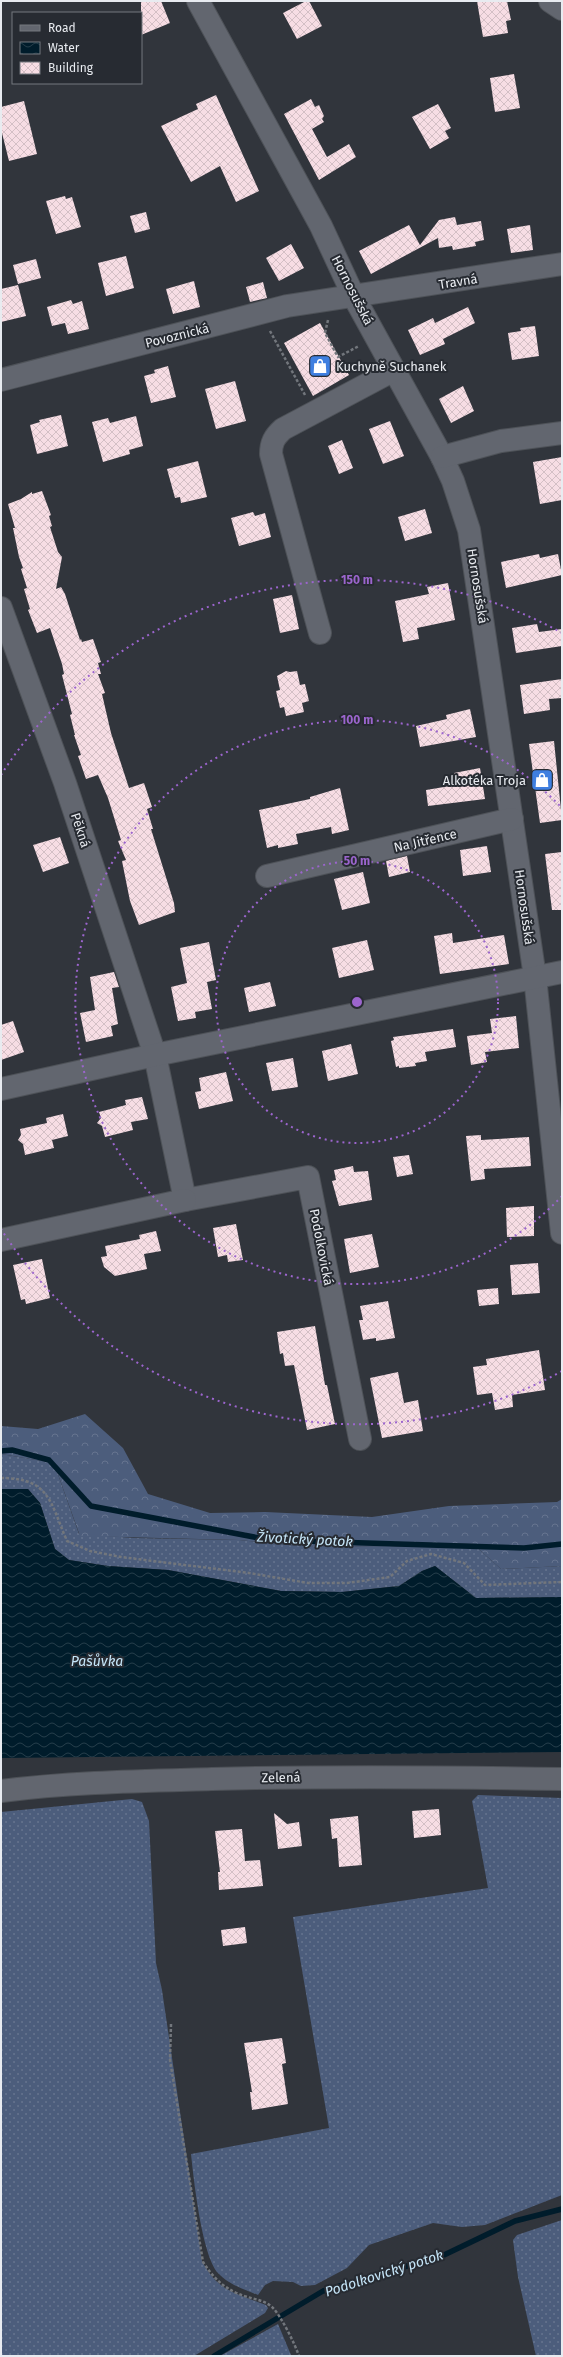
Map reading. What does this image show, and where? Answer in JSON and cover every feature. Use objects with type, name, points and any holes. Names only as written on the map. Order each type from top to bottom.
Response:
[{"type":"street","name":"Hornosušská","points":[[198,1],[321,226],[354,297],[442,457],[453,481],[469,530],[535,977],[562,1233]]},
{"type":"street","points":[[550,1],[562,9]]},
{"type":"street","name":"Travná","points":[[354,297],[562,264]]},
{"type":"street","name":"Povoznická","points":[[1,380],[287,306],[354,297]]},
{"type":"street","points":[[320,633],[271,454],[271,445],[279,433],[314,412],[394,370]]},
{"type":"street","points":[[442,457],[501,441],[562,433]]},
{"type":"street","name":"Pěkná","points":[[1,608],[65,783],[155,1055]]},
{"type":"street","name":"Na Jitřence","points":[[267,876],[512,819]]},
{"type":"street","points":[[1,1089],[155,1055],[562,972]]},
{"type":"street","points":[[155,1055],[185,1200]]},
{"type":"street","name":"Podolkovická","points":[[1,1240],[185,1200],[308,1177],[360,1439]]},
{"type":"street","name":"Zelená","points":[[1,1791],[31,1787],[156,1780],[335,1776],[562,1779]]},
{"type":"path","points":[[333,300],[325,333],[338,356],[377,338]]},
{"type":"path","points":[[261,313],[314,412]]},
{"type":"path","points":[[1,1478],[21,1479],[36,1484],[46,1493],[67,1541],[96,1553],[171,1564],[250,1573],[308,1583],[348,1583],[390,1577],[407,1561],[431,1554],[464,1564],[485,1585],[562,1582]]},
{"type":"path","points":[[171,2024],[170,2060],[203,2262],[214,2279],[239,2294],[261,2301],[273,2307],[293,2340],[300,2356]]},
{"type":"green space","points":[[85,1414],[123,1448],[148,1494],[210,1513],[265,1512],[372,1517],[449,1506],[557,1502],[562,1499],[562,1566],[501,1569],[472,1543],[390,1547],[297,1546],[239,1540],[80,1536],[54,1463],[1,1454],[1,1426],[38,1429]]},
{"type":"green space","points":[[1,1454],[54,1463],[79,1534],[134,1538],[239,1540],[297,1546],[390,1547],[472,1543],[501,1569],[562,1566],[562,1597],[476,1598],[435,1566],[422,1571],[399,1586],[342,1592],[281,1591],[168,1570],[108,1566],[69,1560],[55,1549],[40,1503],[28,1489],[1,1489]]},
{"type":"green space","points":[[478,1795],[562,1798],[562,2195],[485,2225],[462,2227],[433,2223],[369,2245],[347,2268],[315,2285],[301,2286],[293,2282],[273,2281],[265,2285],[258,2295],[227,2281],[218,2273],[212,2264],[207,2251],[194,2181],[191,2154],[329,2128],[293,1917],[488,1888],[472,1801]]},
{"type":"green space","points":[[132,1799],[142,1802],[149,1821],[156,1963],[162,1990],[202,2261],[208,2271],[221,2285],[237,2294],[266,2305],[268,2308],[265,2313],[194,2356],[1,2356],[1,1812]]},
{"type":"green space","points":[[562,2220],[562,2356],[536,2356],[518,2277],[513,2240],[517,2235]]},
{"type":"green space","points":[[278,2324],[291,2355],[220,2356]]},
{"type":"water","name":"Pašůvka","points":[[1,1489],[28,1489],[40,1503],[55,1549],[69,1560],[108,1566],[168,1570],[281,1591],[342,1592],[399,1586],[422,1571],[435,1566],[476,1598],[562,1597],[562,1752],[1,1758]]},
{"type":"building","points":[[141,1],[161,1],[170,23],[142,35]]},
{"type":"building","points":[[306,1],[309,1],[322,26],[297,39],[283,13]]},
{"type":"building","points":[[477,1],[507,1],[511,20],[506,21],[508,33],[483,37]]},
{"type":"building","points":[[514,74],[520,108],[495,112],[490,78]]},
{"type":"building","points":[[216,95],[259,191],[236,202],[220,166],[191,182],[161,126],[198,109],[196,104]]},
{"type":"building","points":[[311,99],[315,107],[319,105],[324,116],[322,119],[324,122],[312,129],[327,157],[349,144],[356,157],[319,180],[284,114]]},
{"type":"building","points":[[24,101],[37,154],[9,161],[1,129],[1,107]]},
{"type":"building","points":[[438,104],[451,128],[445,131],[449,138],[430,149],[412,117]]},
{"type":"building","points":[[65,196],[66,199],[72,197],[81,227],[56,234],[46,201]]},
{"type":"building","points":[[146,212],[150,229],[135,233],[130,216]]},
{"type":"building","points":[[455,217],[457,225],[481,221],[484,240],[475,242],[476,246],[453,250],[452,246],[439,248],[438,238],[371,274],[359,251],[409,225],[420,245],[439,220]]},
{"type":"building","points":[[530,225],[533,250],[511,253],[507,229]]},
{"type":"building","points":[[291,244],[304,268],[279,281],[266,258]]},
{"type":"building","points":[[126,256],[134,288],[106,296],[98,263]]},
{"type":"building","points":[[36,259],[41,278],[18,284],[13,265]]},
{"type":"building","points":[[194,281],[200,307],[173,314],[166,289]]},
{"type":"building","points":[[263,282],[267,298],[250,302],[246,287]]},
{"type":"building","points":[[18,285],[26,316],[1,322],[1,289]]},
{"type":"building","points":[[71,300],[73,304],[82,301],[89,329],[68,334],[65,323],[52,326],[47,307]]},
{"type":"building","points":[[468,307],[475,323],[443,339],[445,344],[420,355],[408,330],[433,318],[435,323]]},
{"type":"building","name":"Kuchyně Suchanek","points":[[320,323],[349,375],[313,396],[284,343]]},
{"type":"building","points":[[535,326],[539,356],[512,360],[508,333],[521,331],[520,328]]},
{"type":"building","points":[[168,366],[176,397],[151,403],[144,376],[155,373],[154,370]]},
{"type":"building","points":[[235,381],[246,421],[216,429],[205,389]]},
{"type":"building","points":[[463,386],[474,411],[451,423],[439,399]]},
{"type":"building","points":[[61,415],[68,446],[37,454],[30,425],[40,422],[39,420]]},
{"type":"building","points":[[136,416],[143,446],[129,450],[130,454],[103,462],[92,422],[108,418],[110,423]]},
{"type":"building","points":[[390,421],[404,456],[383,464],[369,429]]},
{"type":"building","points":[[342,440],[353,468],[339,474],[328,446]]},
{"type":"building","points":[[562,457],[562,500],[540,504],[533,462]]},
{"type":"building","points":[[198,461],[207,497],[181,503],[180,497],[175,498],[167,469]]},
{"type":"building","points":[[42,491],[51,515],[49,516],[52,526],[50,527],[58,552],[62,557],[56,589],[61,587],[65,594],[80,640],[81,639],[82,642],[93,639],[101,662],[98,663],[101,674],[98,674],[105,693],[102,694],[111,733],[129,788],[144,783],[152,807],[147,809],[153,829],[151,829],[174,903],[175,912],[139,925],[130,901],[122,861],[126,860],[118,841],[121,840],[108,798],[98,775],[86,779],[78,756],[81,755],[74,735],[70,715],[72,714],[62,675],[64,674],[62,664],[50,628],[37,633],[28,610],[30,609],[24,589],[27,588],[21,569],[23,568],[19,557],[13,528],[15,528],[8,504],[21,499],[32,492],[32,494]]},
{"type":"building","points":[[425,509],[432,533],[405,541],[398,517]]},
{"type":"building","points":[[253,512],[255,516],[265,513],[271,537],[239,546],[231,518]]},
{"type":"building","points":[[539,554],[540,558],[558,554],[562,575],[506,588],[501,562]]},
{"type":"building","points":[[448,583],[455,620],[417,628],[419,639],[403,642],[395,601],[429,594],[427,587]]},
{"type":"building","points":[[292,595],[299,629],[280,633],[273,599]]},
{"type":"building","points":[[537,624],[539,632],[562,629],[562,646],[516,653],[512,628]]},
{"type":"building","points":[[286,671],[297,671],[300,685],[305,684],[309,701],[302,703],[304,712],[286,716],[284,707],[280,708],[276,691],[280,690],[277,676]]},
{"type":"building","points":[[562,679],[562,698],[549,699],[550,710],[524,714],[520,685]]},
{"type":"building","points":[[470,709],[476,737],[420,747],[416,726],[447,719],[446,715]]},
{"type":"building","points":[[554,741],[562,820],[540,823],[529,744]]},
{"type":"building","points":[[480,768],[485,799],[428,806],[426,790],[456,785],[454,773]]},
{"type":"building","points":[[340,788],[349,830],[332,834],[331,827],[296,834],[298,844],[278,848],[278,845],[267,848],[259,810],[310,799],[310,797]]},
{"type":"building","points":[[60,837],[69,863],[43,872],[33,845]]},
{"type":"building","points":[[487,846],[491,872],[463,876],[460,850]]},
{"type":"building","points":[[562,852],[562,910],[552,910],[545,854]]},
{"type":"building","points":[[407,856],[410,872],[389,877],[386,861]]},
{"type":"building","points":[[363,872],[370,903],[342,910],[334,879]]},
{"type":"building","points":[[452,933],[453,943],[504,935],[509,964],[440,974],[434,936]]},
{"type":"building","points":[[367,940],[374,970],[339,978],[332,948]]},
{"type":"building","points":[[209,942],[216,980],[207,982],[212,1009],[195,1012],[196,1018],[178,1021],[171,987],[187,983],[180,948]]},
{"type":"building","points":[[114,972],[119,987],[112,988],[118,1024],[111,1026],[113,1036],[86,1042],[80,1013],[95,1010],[90,977]]},
{"type":"building","points":[[270,982],[276,1006],[249,1012],[244,988]]},
{"type":"building","points":[[516,1016],[519,1048],[485,1052],[487,1062],[471,1065],[467,1036],[492,1033],[490,1019]]},
{"type":"building","points":[[13,1021],[24,1052],[1,1060],[1,1025]]},
{"type":"building","points":[[453,1029],[456,1047],[425,1052],[427,1061],[415,1063],[416,1066],[396,1067],[391,1041],[394,1040],[393,1037]]},
{"type":"building","points":[[351,1044],[358,1074],[328,1081],[322,1051]]},
{"type":"building","points":[[293,1058],[298,1087],[272,1091],[266,1063]]},
{"type":"building","points":[[226,1072],[233,1101],[199,1109],[195,1092],[201,1091],[199,1078]]},
{"type":"building","points":[[142,1097],[148,1119],[131,1122],[133,1130],[105,1137],[102,1126],[97,1123],[101,1118],[99,1112],[126,1105],[125,1100]]},
{"type":"building","points":[[63,1114],[68,1136],[52,1140],[54,1148],[25,1155],[23,1144],[18,1140],[21,1135],[20,1129],[47,1123],[46,1118]]},
{"type":"building","points":[[481,1135],[481,1140],[529,1137],[531,1166],[484,1169],[485,1179],[471,1181],[466,1136]]},
{"type":"building","points":[[409,1155],[413,1174],[397,1177],[393,1157]]},
{"type":"building","points":[[353,1166],[354,1172],[368,1171],[372,1200],[339,1206],[332,1181],[336,1180],[334,1170]]},
{"type":"building","points":[[534,1206],[534,1236],[507,1237],[506,1208]]},
{"type":"building","points":[[236,1224],[243,1260],[228,1262],[227,1255],[218,1257],[213,1228]]},
{"type":"building","points":[[156,1231],[161,1251],[144,1254],[147,1269],[115,1276],[104,1267],[101,1257],[107,1256],[105,1246],[140,1239],[139,1235]]},
{"type":"building","points":[[372,1234],[379,1267],[350,1273],[344,1239]]},
{"type":"building","points":[[42,1259],[50,1298],[26,1304],[25,1299],[21,1300],[13,1265]]},
{"type":"building","points":[[538,1263],[540,1293],[512,1295],[510,1265]]},
{"type":"building","points":[[498,1288],[499,1304],[479,1306],[477,1290]]},
{"type":"building","points":[[388,1301],[395,1338],[376,1341],[376,1338],[363,1340],[359,1320],[363,1320],[360,1306]]},
{"type":"building","points":[[315,1326],[325,1385],[327,1385],[335,1424],[307,1430],[294,1365],[285,1366],[283,1353],[280,1354],[277,1332]]},
{"type":"building","points":[[539,1350],[545,1390],[512,1395],[513,1407],[495,1410],[492,1393],[477,1395],[473,1367],[487,1365],[486,1359]]},
{"type":"building","points":[[398,1372],[404,1403],[418,1400],[423,1431],[382,1438],[370,1378]]},
{"type":"building","points":[[439,1809],[441,1835],[414,1838],[412,1811]]},
{"type":"building","points":[[274,1813],[287,1824],[299,1822],[302,1846],[278,1849]]},
{"type":"building","points":[[358,1816],[362,1865],[339,1867],[337,1838],[332,1839],[330,1819]]},
{"type":"building","points":[[242,1829],[245,1861],[260,1860],[263,1886],[219,1890],[218,1872],[220,1872],[215,1831]]},
{"type":"building","points":[[245,1927],[247,1943],[223,1946],[221,1930]]},
{"type":"building","points":[[282,2038],[286,2063],[282,2064],[288,2104],[252,2110],[250,2092],[252,2092],[244,2043]]},
{"type":"waterway","name":"Životický potok","points":[[1,1451],[12,1450],[49,1460],[91,1506],[270,1540],[524,1548],[562,1544]]},
{"type":"waterway","name":"Podolkovický potok","points":[[214,2356],[323,2291],[444,2255],[515,2221],[562,2209]]},
{"type":"place","name":"Kuchyně Suchanek","points":[[320,366]]},
{"type":"place","name":"Alkotéka Troja","points":[[542,780]]}]
